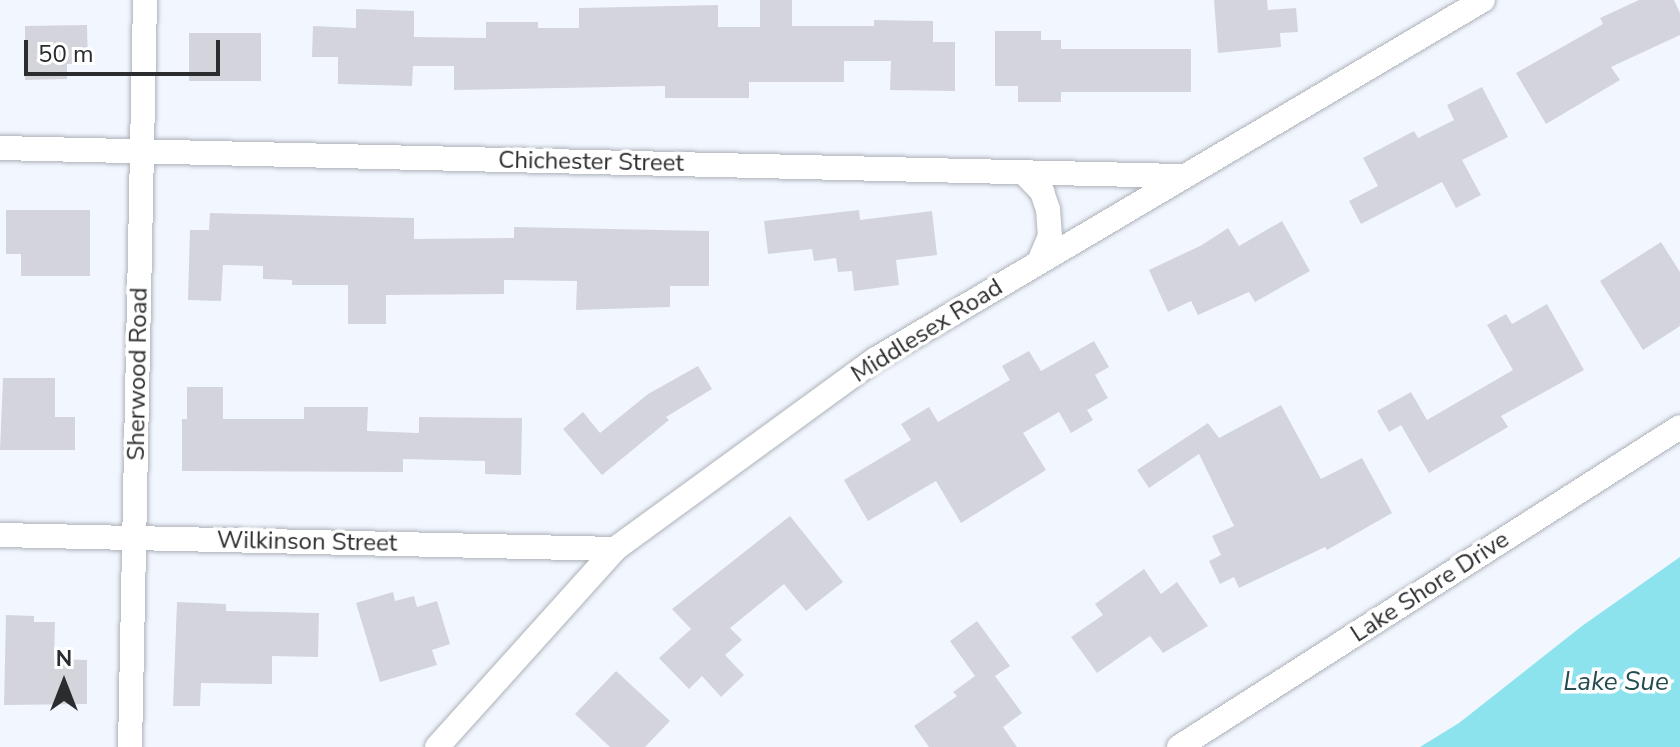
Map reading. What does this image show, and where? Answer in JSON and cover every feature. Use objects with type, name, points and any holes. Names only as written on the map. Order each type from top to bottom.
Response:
[{"type":"street","name":"Sherwood Road","points":[[130,747],[145,0]]},
{"type":"street","name":"Middlesex Road","points":[[437,747],[615,549],[876,359],[1483,0]]},
{"type":"street","name":"Chichester Street","points":[[0,148],[1183,176]]},
{"type":"street","points":[[1023,172],[1042,192],[1048,209],[1050,236],[1039,262]]},
{"type":"street","name":"Lake Shore Drive","points":[[1179,747],[1680,427]]},
{"type":"street","name":"Wilkinson Street","points":[[0,535],[615,549]]},
{"type":"water","name":"Lake Sue","points":[[1680,557],[1680,747],[1420,747],[1459,723],[1582,626]]},
{"type":"building","points":[[760,0],[792,0],[792,26],[874,26],[874,20],[933,21],[933,42],[955,42],[955,91],[890,90],[891,61],[844,61],[844,82],[749,82],[749,98],[665,98],[665,86],[454,90],[454,66],[413,66],[412,86],[338,84],[338,57],[312,57],[313,26],[356,28],[356,9],[414,11],[414,37],[486,38],[486,22],[538,22],[538,28],[579,28],[579,8],[718,5],[718,27],[760,27]]},
{"type":"building","points":[[1214,0],[1267,0],[1268,10],[1296,8],[1298,32],[1280,33],[1281,47],[1218,53]]},
{"type":"building","points":[[1639,0],[1674,0],[1680,13],[1680,35],[1611,67],[1620,80],[1546,124],[1516,73],[1603,24],[1600,18]]},
{"type":"building","points":[[87,25],[88,64],[67,64],[67,79],[25,80],[25,26]]},
{"type":"building","points":[[995,31],[1041,31],[1041,40],[1061,40],[1061,49],[1191,49],[1191,92],[1061,92],[1061,102],[1018,102],[1018,86],[995,86]]},
{"type":"building","points":[[189,33],[261,33],[261,81],[189,81]]},
{"type":"building","points":[[1482,87],[1508,137],[1462,160],[1481,195],[1456,208],[1442,182],[1361,224],[1349,201],[1378,186],[1363,158],[1414,131],[1418,138],[1454,120],[1447,105]]},
{"type":"building","points":[[6,210],[90,210],[90,276],[21,276],[21,254],[6,254]]},
{"type":"building","points":[[859,210],[860,220],[932,211],[937,255],[896,260],[899,285],[854,291],[852,271],[838,272],[836,258],[814,261],[812,249],[768,254],[764,221]]},
{"type":"building","points":[[210,213],[414,218],[414,239],[514,238],[514,227],[709,231],[709,286],[670,286],[670,307],[576,310],[577,281],[504,280],[504,294],[386,295],[386,324],[348,324],[348,285],[292,285],[292,280],[263,279],[263,266],[223,265],[221,301],[188,300],[190,230],[209,230]]},
{"type":"building","points":[[1282,221],[1310,271],[1255,302],[1249,292],[1198,315],[1191,301],[1168,312],[1149,270],[1202,245],[1228,228],[1239,246]]},
{"type":"building","points":[[1661,242],[1680,272],[1680,326],[1643,350],[1600,281]]},
{"type":"building","points":[[1547,304],[1584,370],[1501,416],[1508,427],[1429,473],[1401,425],[1389,432],[1377,411],[1411,392],[1427,420],[1513,370],[1487,325],[1506,314],[1512,324]]},
{"type":"building","points":[[1094,341],[1109,367],[1095,375],[1108,398],[1087,410],[1093,420],[1071,433],[1059,412],[1023,433],[1046,470],[961,523],[936,481],[868,521],[844,480],[911,440],[901,424],[929,407],[938,422],[1010,380],[1002,366],[1029,351],[1041,371]]},
{"type":"building","points":[[698,366],[712,389],[666,417],[669,420],[602,475],[563,429],[583,412],[600,433],[648,394]]},
{"type":"building","points":[[3,378],[55,378],[55,417],[75,417],[75,450],[0,450]]},
{"type":"building","points":[[187,387],[223,387],[223,419],[304,419],[304,407],[368,407],[367,431],[419,433],[419,417],[522,418],[521,475],[485,474],[485,461],[403,459],[403,472],[182,471],[182,419],[187,419]]},
{"type":"building","points":[[1281,405],[1321,479],[1362,458],[1392,513],[1327,550],[1325,547],[1239,588],[1234,577],[1220,584],[1209,561],[1221,555],[1212,536],[1234,526],[1199,454],[1149,488],[1137,470],[1208,423],[1219,438]]},
{"type":"building","points":[[790,516],[843,582],[806,611],[784,584],[730,628],[742,640],[725,655],[744,675],[721,697],[702,676],[689,689],[659,658],[691,629],[672,609]]},
{"type":"building","points":[[1144,569],[1161,594],[1177,582],[1208,626],[1163,653],[1150,636],[1097,673],[1071,637],[1103,615],[1095,604]]},
{"type":"building","points":[[393,592],[395,601],[414,596],[417,607],[437,601],[450,644],[432,650],[437,665],[380,682],[356,603]]},
{"type":"building","points":[[177,602],[226,604],[226,611],[319,613],[318,657],[272,656],[272,684],[201,683],[200,706],[173,706]]},
{"type":"building","points":[[6,615],[34,616],[34,622],[55,622],[54,659],[87,660],[87,704],[4,705]]},
{"type":"building","points":[[977,621],[1010,666],[995,676],[1022,713],[1003,727],[1017,747],[929,747],[914,726],[957,696],[953,692],[975,676],[950,641]]},
{"type":"building","points":[[616,671],[670,721],[645,747],[610,747],[575,714]]}]
